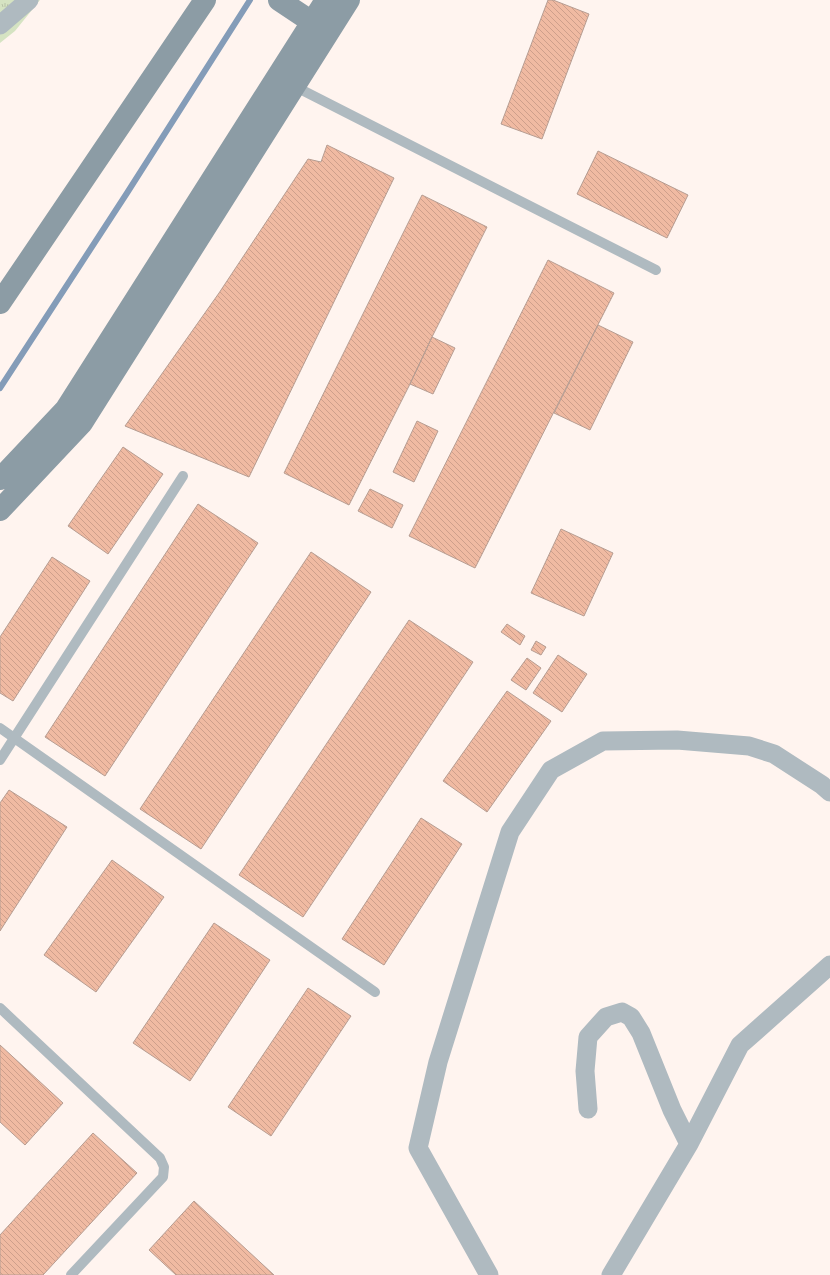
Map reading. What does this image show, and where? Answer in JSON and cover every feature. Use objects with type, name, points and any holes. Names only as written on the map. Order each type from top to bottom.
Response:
[{"type":"street","points":[[0,25],[29,0]]},
{"type":"street","points":[[0,302],[205,0]]},
{"type":"street","points":[[279,0],[312,22]]},
{"type":"street","points":[[0,479],[66,409],[326,0]]},
{"type":"street","points":[[0,510],[82,422],[349,0]]},
{"type":"street","points":[[489,1275],[418,1148],[438,1062],[510,832],[551,770],[603,741],[699,741],[749,746],[774,754],[822,785],[830,792]]},
{"type":"street","points":[[611,1275],[689,1144],[740,1045],[830,964]]},
{"type":"street","points":[[588,1109],[586,1070],[588,1037],[606,1017],[622,1012],[631,1016],[672,1110],[689,1144]]},
{"type":"lane","points":[[294,86],[656,270]]},
{"type":"lane","points":[[0,760],[183,476]]},
{"type":"lane","points":[[0,728],[375,992]]},
{"type":"lane","points":[[0,1008],[160,1158],[164,1167],[163,1177],[71,1275]]},
{"type":"green space","points":[[0,0],[40,0],[15,31],[0,43]]},
{"type":"building","points":[[548,0],[553,0],[589,14],[542,139],[501,124]]},
{"type":"building","points":[[327,145],[394,178],[249,477],[125,426],[219,293],[308,159],[321,162]]},
{"type":"building","points":[[598,151],[688,195],[667,238],[577,194]]},
{"type":"building","points":[[422,195],[487,227],[349,505],[284,473]]},
{"type":"building","points":[[548,260],[614,293],[475,568],[409,536]]},
{"type":"building","points":[[598,325],[633,342],[590,430],[554,413]]},
{"type":"building","points":[[432,337],[455,348],[433,394],[410,384]]},
{"type":"building","points":[[417,421],[438,431],[414,482],[393,472]]},
{"type":"building","points":[[123,447],[163,474],[108,554],[68,526]]},
{"type":"building","points":[[370,489],[403,505],[392,528],[358,511]]},
{"type":"building","points":[[198,504],[258,543],[105,776],[45,737]]},
{"type":"building","points":[[561,529],[613,553],[584,616],[531,593]]},
{"type":"building","points":[[311,552],[371,592],[201,849],[140,809]]},
{"type":"building","points":[[52,557],[90,581],[13,701],[0,693],[0,637]]},
{"type":"building","points":[[409,620],[473,662],[303,917],[239,875]]},
{"type":"building","points":[[507,624],[525,636],[520,645],[501,632]]},
{"type":"building","points":[[536,641],[546,647],[541,655],[531,650]]},
{"type":"building","points":[[558,655],[587,674],[562,712],[533,693]]},
{"type":"building","points":[[527,658],[541,668],[526,690],[511,680]]},
{"type":"building","points":[[507,691],[551,721],[487,812],[443,781]]},
{"type":"building","points":[[9,790],[67,827],[0,931],[0,803]]},
{"type":"building","points":[[421,818],[462,844],[384,965],[342,939]]},
{"type":"building","points":[[112,860],[164,897],[96,992],[44,955]]},
{"type":"building","points":[[214,923],[270,960],[190,1081],[133,1043]]},
{"type":"building","points":[[308,988],[351,1016],[271,1136],[228,1107]]},
{"type":"building","points":[[0,1045],[63,1103],[25,1145],[0,1122]]},
{"type":"building","points":[[93,1133],[137,1173],[43,1275],[0,1275],[0,1235]]},
{"type":"building","points":[[194,1201],[274,1275],[176,1275],[149,1250]]},
{"type":"waterway","points":[[0,388],[250,0]]}]
